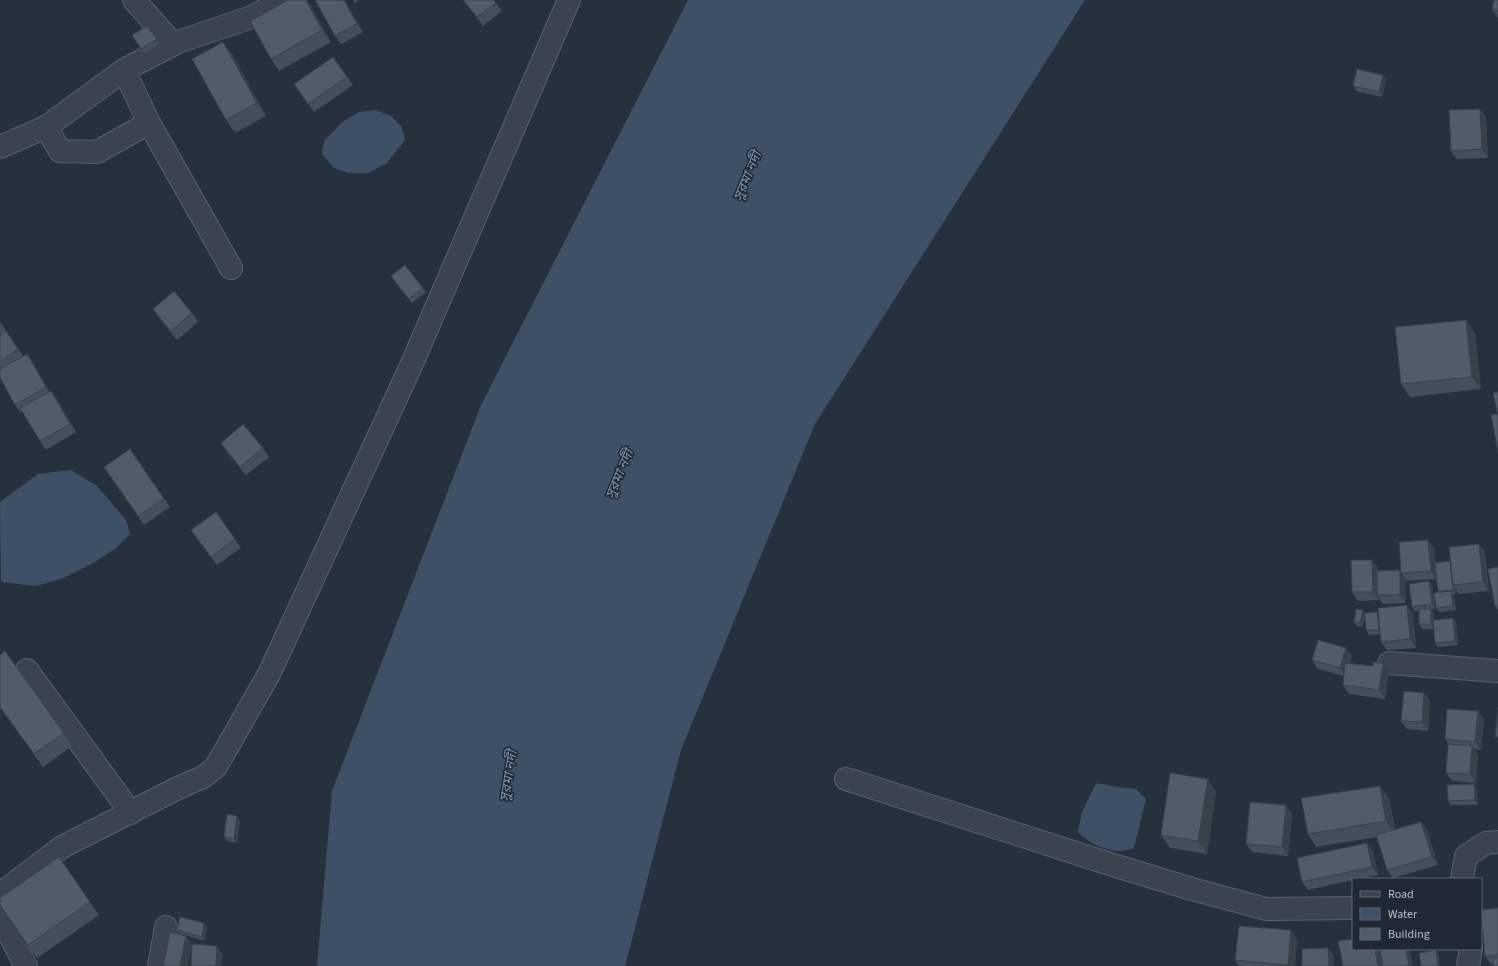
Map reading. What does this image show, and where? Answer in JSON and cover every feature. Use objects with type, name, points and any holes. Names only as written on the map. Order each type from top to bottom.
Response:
[{"type":"street","points":[[134,0],[173,44]]},
{"type":"street","points":[[0,894],[62,847],[204,777],[215,768],[269,674],[410,368],[569,0]]},
{"type":"street","points":[[0,147],[46,127],[124,70],[173,44],[252,17],[277,2]]},
{"type":"street","points":[[124,70],[149,123],[231,268]]},
{"type":"street","points":[[46,127],[60,151],[97,152],[149,123]]},
{"type":"street","points":[[1389,663],[1498,671]]},
{"type":"street","points":[[27,670],[130,813]]},
{"type":"street","points":[[846,779],[1113,865],[1192,889],[1266,909],[1352,908]]},
{"type":"street","points":[[1462,878],[1466,856],[1486,843],[1498,842]]},
{"type":"street","points":[[0,917],[26,966]]},
{"type":"street","points":[[159,966],[166,927]]},
{"type":"street","points":[[1468,966],[1471,950]]},
{"type":"water","name":"সুরমা নদী","points":[[688,0],[1085,0],[815,424],[681,750],[625,966],[317,966],[332,791],[481,405]]},
{"type":"water","points":[[375,110],[391,116],[402,127],[405,140],[387,163],[368,173],[349,173],[334,168],[322,154],[324,141],[342,122],[359,112]]},
{"type":"water","points":[[71,470],[97,486],[126,520],[130,534],[115,549],[93,563],[61,579],[36,586],[1,582],[0,502],[38,474]]},
{"type":"water","points":[[1096,783],[1136,789],[1146,799],[1134,848],[1121,851],[1109,850],[1092,843],[1078,832],[1082,812]]},
{"type":"building","points":[[288,0],[306,0],[322,30],[271,59],[250,21]]},
{"type":"building","points":[[315,0],[344,0],[357,24],[335,36]]},
{"type":"building","points":[[463,0],[494,0],[496,3],[477,17]]},
{"type":"building","points":[[1494,0],[1498,0],[1498,11],[1492,9]]},
{"type":"building","points":[[147,26],[157,39],[141,49],[132,35]]},
{"type":"building","points":[[223,42],[257,103],[226,120],[192,59]]},
{"type":"building","points":[[333,57],[347,77],[308,104],[294,84]]},
{"type":"building","points":[[1357,69],[1383,75],[1379,92],[1353,86]]},
{"type":"building","points":[[1480,109],[1482,149],[1451,151],[1449,110]]},
{"type":"building","points":[[405,265],[423,288],[409,299],[391,276]]},
{"type":"building","points":[[174,291],[192,313],[171,331],[153,309]]},
{"type":"building","points":[[1466,320],[1472,377],[1401,384],[1395,327]]},
{"type":"building","points":[[6,331],[18,349],[0,362],[0,335]]},
{"type":"building","points":[[27,354],[46,387],[15,405],[0,378],[0,369]]},
{"type":"building","points":[[51,391],[70,424],[40,441],[20,408]]},
{"type":"building","points":[[1498,392],[1498,412],[1497,412],[1493,393]]},
{"type":"building","points":[[1498,414],[1498,453],[1491,415]]},
{"type":"building","points":[[243,424],[263,448],[240,467],[221,443]]},
{"type":"building","points":[[130,449],[164,499],[138,516],[104,467]]},
{"type":"building","points":[[216,512],[235,539],[211,557],[191,530]]},
{"type":"building","points":[[1428,540],[1431,571],[1401,573],[1399,542]]},
{"type":"building","points":[[1479,544],[1483,582],[1453,585],[1449,547]]},
{"type":"building","points":[[1351,560],[1372,560],[1373,592],[1352,592]]},
{"type":"building","points":[[1450,561],[1453,590],[1438,591],[1435,563]]},
{"type":"building","points":[[1498,567],[1498,606],[1495,606],[1488,569]]},
{"type":"building","points":[[1400,570],[1400,595],[1377,595],[1377,571]]},
{"type":"building","points":[[1429,581],[1432,604],[1412,607],[1409,584]]},
{"type":"building","points":[[1451,591],[1453,606],[1436,608],[1434,593]]},
{"type":"building","points":[[1407,605],[1410,639],[1381,642],[1378,608]]},
{"type":"building","points":[[1356,609],[1363,610],[1360,623],[1354,622]]},
{"type":"building","points":[[1419,609],[1431,609],[1431,624],[1419,624]]},
{"type":"building","points":[[1377,612],[1379,630],[1366,630],[1365,613]]},
{"type":"building","points":[[1453,618],[1455,641],[1435,643],[1433,620]]},
{"type":"building","points":[[1318,640],[1346,648],[1340,668],[1312,660]]},
{"type":"building","points":[[5,651],[64,733],[34,754],[0,707],[0,655]]},
{"type":"building","points":[[1373,662],[1383,663],[1379,690],[1343,685],[1345,663],[1373,666]]},
{"type":"building","points":[[1404,691],[1424,693],[1422,722],[1401,721]]},
{"type":"building","points":[[1498,707],[1498,737],[1495,737]]},
{"type":"building","points":[[1447,709],[1478,711],[1475,742],[1445,739]]},
{"type":"building","points":[[1448,744],[1472,746],[1470,774],[1446,773]]},
{"type":"building","points":[[1170,773],[1208,779],[1198,841],[1161,835]]},
{"type":"building","points":[[1474,784],[1475,800],[1448,801],[1447,785]]},
{"type":"building","points":[[1380,786],[1386,821],[1308,834],[1301,798]]},
{"type":"building","points":[[1250,802],[1286,805],[1282,847],[1246,844]]},
{"type":"building","points":[[227,814],[237,816],[234,839],[224,837]]},
{"type":"building","points":[[1421,822],[1432,857],[1387,870],[1376,835]]},
{"type":"building","points":[[1367,843],[1372,867],[1302,882],[1297,858]]},
{"type":"building","points":[[59,857],[90,902],[28,945],[0,905],[0,898]]},
{"type":"building","points":[[1498,908],[1498,955],[1485,956],[1482,910]]},
{"type":"building","points":[[180,917],[204,923],[202,937],[177,930]]},
{"type":"building","points":[[1239,926],[1291,930],[1288,965],[1235,960]]},
{"type":"building","points":[[170,932],[186,936],[180,966],[163,966]]},
{"type":"building","points":[[1352,939],[1352,950],[1375,950],[1378,966],[1343,966],[1338,941]]},
{"type":"building","points":[[192,944],[217,946],[216,966],[191,966]]},
{"type":"building","points":[[1328,948],[1329,966],[1302,966],[1302,949]]},
{"type":"building","points":[[1380,950],[1406,950],[1409,966],[1383,966]]},
{"type":"building","points":[[1436,950],[1438,966],[1421,966],[1419,953]]},
{"type":"building","points":[[1493,958],[1498,958],[1498,966],[1493,966]]}]
